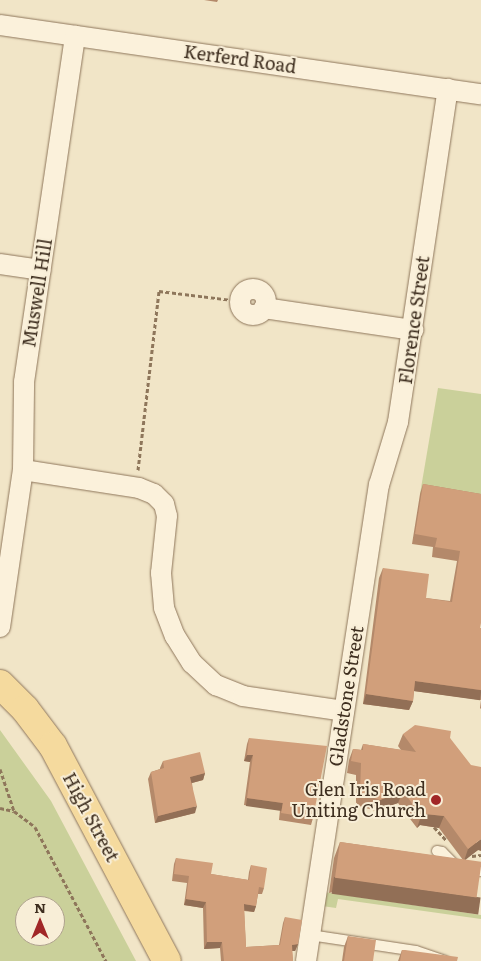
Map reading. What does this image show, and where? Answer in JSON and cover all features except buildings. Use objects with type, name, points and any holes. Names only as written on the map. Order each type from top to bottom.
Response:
[{"type":"main road","name":"High Street","points":[[0,684],[25,709],[52,746],[167,961]]},
{"type":"street","name":"Kerferd Road","points":[[0,25],[481,94]]},
{"type":"street","name":"Muswell Hill","points":[[0,574],[23,470],[24,382],[75,36]]},
{"type":"street","name":"Florence Street","points":[[369,549],[379,485],[398,422],[448,89]]},
{"type":"street","points":[[0,264],[41,270]]},
{"type":"street","points":[[241,300],[245,292],[257,290],[265,299],[264,308],[413,330]]},
{"type":"street","points":[[23,470],[139,488],[154,494],[164,504],[167,516],[160,573],[164,608],[175,636],[192,663],[216,685],[243,696],[344,711]]},
{"type":"street","name":"Gladstone Street","points":[[306,961],[369,549]]},
{"type":"street","name":"Muswell Hill","points":[[0,627],[4,557]]},
{"type":"lane","points":[[437,851],[459,868],[481,871]]},
{"type":"lane","points":[[310,935],[416,951],[445,961]]},
{"type":"path","points":[[138,470],[159,291],[241,300]]},
{"type":"path","points":[[0,769],[14,811]]},
{"type":"path","points":[[0,808],[14,811],[35,827],[106,961]]},
{"type":"path","points":[[433,836],[434,830]]},
{"type":"green space","points":[[438,388],[481,394],[481,504],[420,494]]},
{"type":"green space","points":[[0,730],[51,801],[136,961],[0,961]]},
{"type":"green space","points":[[324,892],[481,915],[481,919],[338,899],[336,908],[322,906]]},
{"type":"place","name":"Glen Iris Road Uniting Church","points":[[436,800]]}]
